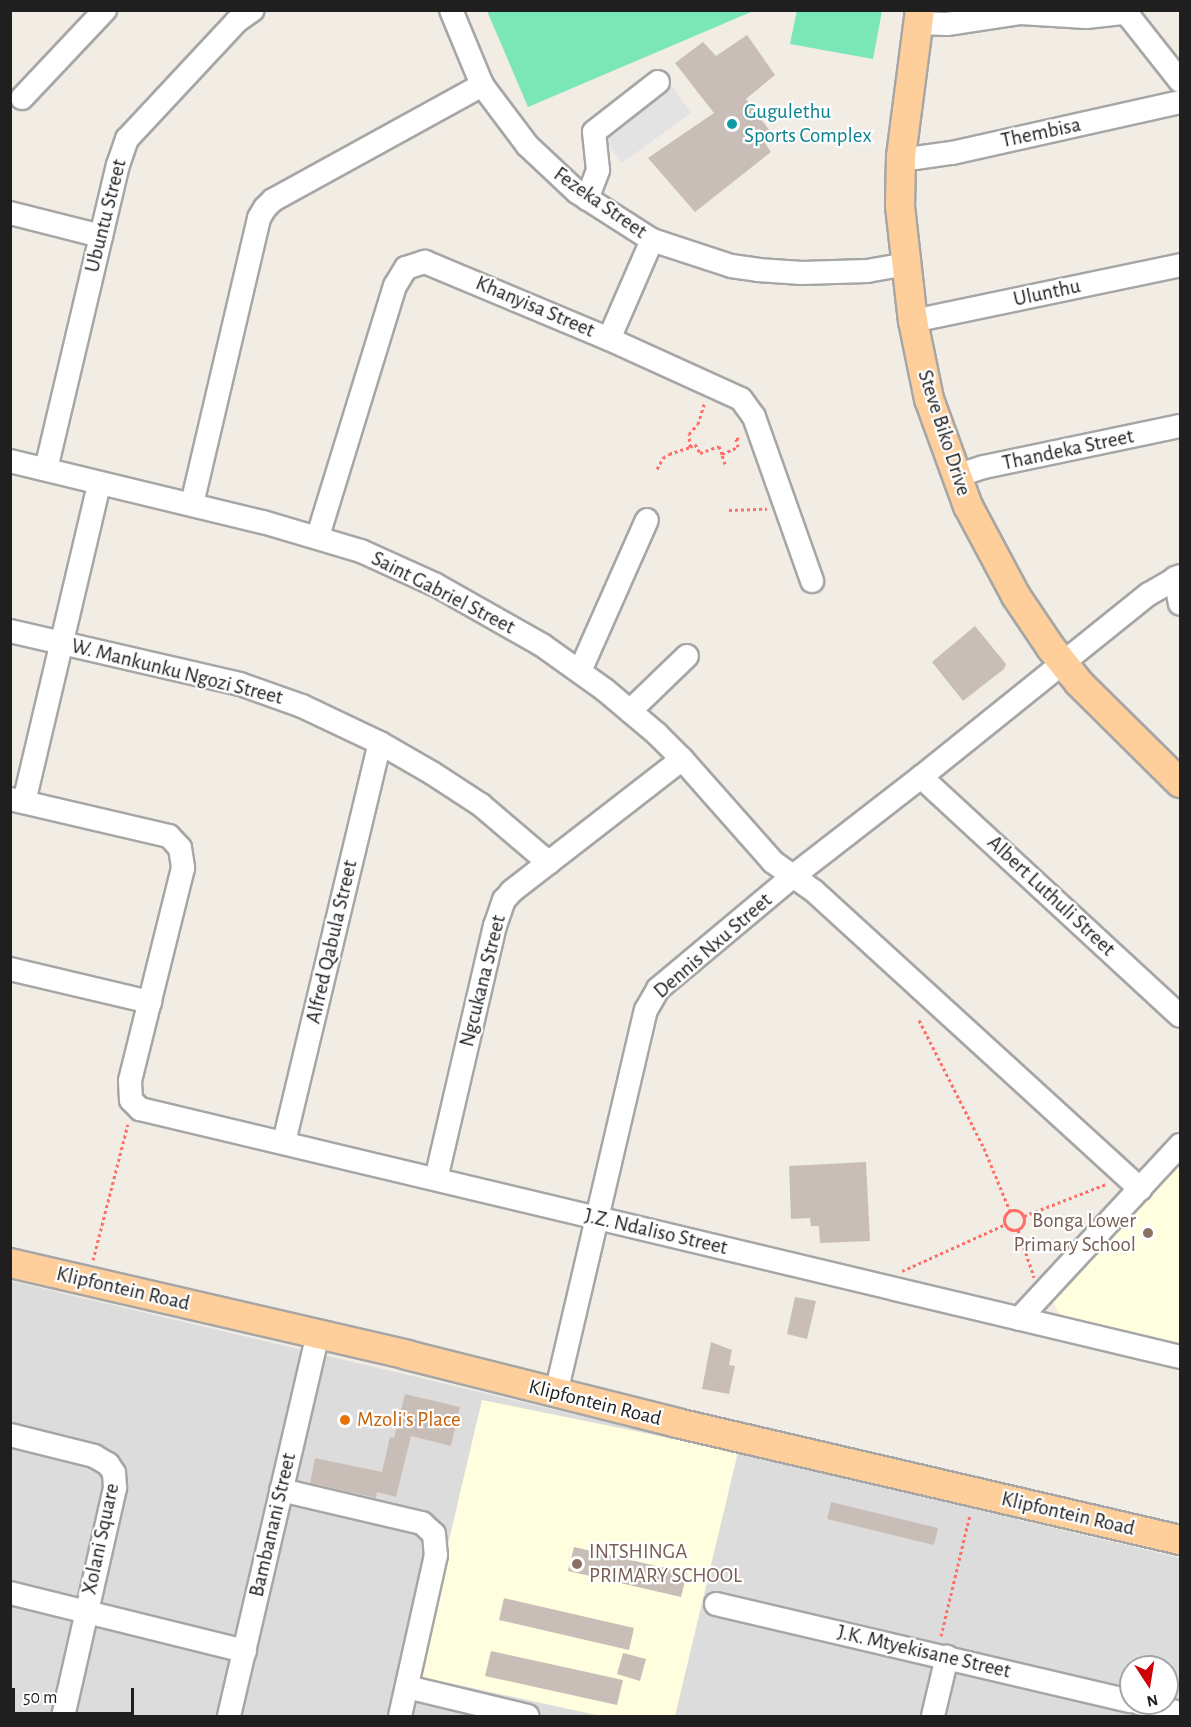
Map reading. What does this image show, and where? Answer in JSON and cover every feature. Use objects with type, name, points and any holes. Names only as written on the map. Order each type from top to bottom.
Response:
[{"type":"main road","name":"Steve Biko Drive","points":[[919,17],[901,156],[900,206],[913,321],[929,399],[956,476],[989,549],[1016,596],[1064,664],[1180,783]]},
{"type":"main road","name":"Klipfontein Road","points":[[10,1263],[318,1334],[556,1393],[1180,1540]]},
{"type":"street","points":[[22,98],[105,10]]},
{"type":"street","name":"Fezeka Street","points":[[451,10],[482,85],[527,145],[552,171],[587,199],[652,240],[731,266],[758,270],[802,273],[867,271],[905,264]]},
{"type":"street","points":[[919,17],[948,24],[1021,13],[1086,16],[1124,12],[1180,81]]},
{"type":"street","name":"Ubuntu Street","points":[[46,469],[101,236],[127,139],[239,14]]},
{"type":"street","points":[[587,199],[598,170],[594,132],[658,82]]},
{"type":"street","points":[[192,504],[259,218],[265,208],[273,200],[482,85]]},
{"type":"street","name":"Thembisa","points":[[901,156],[915,158],[952,153],[1180,102]]},
{"type":"street","points":[[10,213],[101,236]]},
{"type":"street","points":[[609,339],[652,240]]},
{"type":"street","name":"Khanyisa Street","points":[[318,536],[395,286],[406,268],[425,262],[609,339],[741,399],[750,407],[760,432],[812,581]]},
{"type":"street","name":"Ulunthu","points":[[913,321],[1180,265]]},
{"type":"street","name":"Thandeka Street","points":[[956,476],[984,467],[1180,426]]},
{"type":"street","name":"Saint Gabriel Street","points":[[10,461],[318,536],[417,575],[505,622],[580,671],[630,711],[682,759],[773,862],[814,891],[1140,1189]]},
{"type":"street","points":[[99,484],[62,643],[17,801],[169,836],[178,843],[183,857],[183,867],[130,1081],[131,1114]]},
{"type":"street","points":[[580,671],[646,520]]},
{"type":"street","points":[[1178,577],[1180,604]]},
{"type":"street","name":"Dennis Nxu Street","points":[[556,1393],[596,1218],[651,999],[658,989],[792,877],[1064,664],[1149,594],[1178,577]]},
{"type":"street","name":"W. Mankunku Ngozi Street","points":[[10,631],[267,692],[380,742],[481,805],[549,863]]},
{"type":"street","points":[[630,711],[687,656]]},
{"type":"street","name":"Alfred Qabula Street","points":[[284,1142],[380,742]]},
{"type":"street","name":"Ngcukana Street","points":[[436,1179],[501,906],[508,895],[682,759]]},
{"type":"street","name":"Albert Luthuli Street","points":[[921,777],[1180,1016]]},
{"type":"street","points":[[10,969],[150,1002]]},
{"type":"street","name":"J.Z. Ndaliso Street","points":[[131,1114],[146,1111],[284,1142],[1180,1357]]},
{"type":"street","points":[[1019,1319],[1180,1145]]},
{"type":"street","name":"Bambanani Street","points":[[229,1716],[318,1334]]},
{"type":"street","name":"Xolani Square","points":[[10,1436],[94,1456],[108,1464],[114,1473],[115,1488],[85,1611],[63,1716]]},
{"type":"street","points":[[281,1490],[422,1523],[432,1530],[436,1539],[436,1555],[400,1716]]},
{"type":"street","points":[[10,1593],[245,1651]]},
{"type":"street","name":"J.K. Mtyekisane Street","points":[[716,1604],[943,1651],[1119,1698]]},
{"type":"street","points":[[933,1716],[943,1651]]},
{"type":"street","points":[[407,1687],[528,1716]]},
{"type":"path","points":[[690,447],[689,434],[698,424],[711,385]]},
{"type":"path","points":[[722,454],[738,447],[736,439],[760,432]]},
{"type":"path","points":[[657,469],[663,458],[669,454],[695,444],[700,453],[719,446],[725,464]]},
{"type":"path","points":[[729,510],[786,506]]},
{"type":"path","points":[[919,1020],[984,1148],[1010,1210]]},
{"type":"path","points":[[90,1270],[131,1114]]},
{"type":"path","points":[[1024,1216],[1107,1184]]},
{"type":"path","points":[[1010,1210],[1018,1210],[1024,1216],[1024,1224],[1018,1230],[1010,1230],[1004,1225],[1004,1216],[1010,1210]]},
{"type":"path","points":[[898,1273],[1004,1225]]},
{"type":"path","points":[[1018,1230],[1035,1280]]},
{"type":"path","points":[[943,1651],[972,1504]]},
{"type":"shaded area","points":[[669,82],[691,113],[622,163],[599,132]]},
{"type":"shaded area","name":"Bonga Lower Primary School","points":[[1180,1165],[1180,1343],[1060,1315],[1052,1300]]},
{"type":"shaded area","points":[[11,1281],[1180,1558],[1180,1716],[11,1716]]},
{"type":"shaded area","name":"INTSHINGA PRIMARY SCHOOL","points":[[482,1400],[738,1452],[675,1716],[601,1716],[417,1676]]},
{"type":"green space","points":[[797,10],[882,11],[873,59],[790,44]]},
{"type":"green space","points":[[487,11],[750,11],[528,107]]},
{"type":"building","name":"Gugulethu Sports Complex","points":[[747,35],[775,75],[746,99],[772,134],[765,143],[771,152],[695,212],[648,158],[714,113],[675,63],[703,42],[716,56]]},
{"type":"building","points":[[975,626],[1006,664],[1004,669],[963,701],[932,662]]},
{"type":"building","points":[[866,1162],[870,1241],[820,1243],[819,1226],[811,1226],[810,1218],[791,1219],[789,1166]]},
{"type":"building","points":[[795,1297],[816,1301],[807,1339],[787,1334]]},
{"type":"building","points":[[711,1342],[732,1350],[729,1365],[735,1366],[729,1394],[702,1389]]},
{"type":"building","points":[[405,1394],[460,1407],[451,1446],[411,1436],[396,1497],[377,1492],[376,1498],[310,1483],[315,1458],[382,1472],[390,1437],[394,1438]]},
{"type":"building","points":[[831,1502],[938,1528],[934,1545],[827,1519]]},
{"type":"building","points":[[574,1547],[687,1573],[681,1597],[568,1571]]},
{"type":"building","points":[[504,1598],[634,1628],[629,1650],[499,1620]]},
{"type":"building","points":[[491,1651],[623,1680],[617,1705],[485,1676]]},
{"type":"building","points":[[623,1653],[646,1659],[640,1681],[617,1674]]},
{"type":"place","name":"Gugulethu Sports Complex","points":[[732,124]]},
{"type":"place","name":"Bonga Lower Primary School","points":[[1148,1233]]},
{"type":"place","name":"Mzoli's Place","points":[[345,1420]]},
{"type":"place","name":"INTSHINGA PRIMARY SCHOOL","points":[[577,1564]]}]
